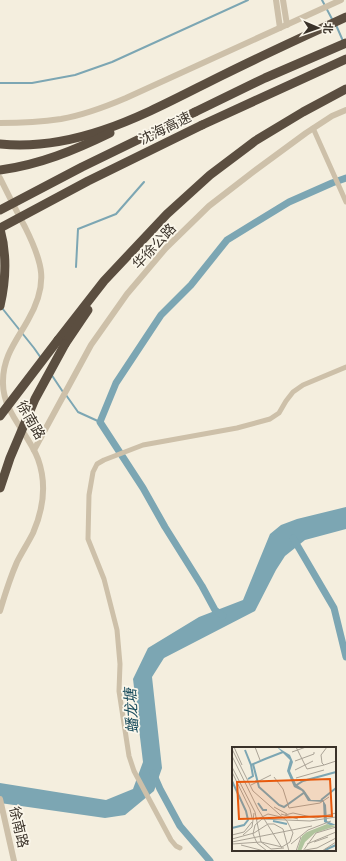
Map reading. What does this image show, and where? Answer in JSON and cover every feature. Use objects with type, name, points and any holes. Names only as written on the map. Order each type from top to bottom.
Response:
[{"type":"highway","points":[[0,170],[47,159],[67,152],[101,134],[346,17]]},
{"type":"highway","name":"沈海高速","points":[[0,210],[265,78],[346,43]]},
{"type":"highway","name":"沈海高速","points":[[0,228],[88,181],[202,125],[343,60]]},
{"type":"highway","points":[[0,416],[62,342],[104,282],[167,214],[210,175],[255,141],[303,112],[346,89]]},
{"type":"highway","points":[[0,144],[49,144],[101,134]]},
{"type":"highway","points":[[0,228],[4,248],[4,283],[0,306]]},
{"type":"highway","points":[[0,488],[10,458],[62,342]]},
{"type":"street","points":[[283,0],[287,25]]},
{"type":"street","points":[[0,123],[30,123],[63,119],[95,110],[126,98],[340,0]]},
{"type":"street","points":[[276,2],[280,28]]},
{"type":"street","name":"华徐公路","points":[[34,450],[91,345],[127,294],[166,248],[210,206],[257,168],[313,128],[332,116],[346,110]]},
{"type":"street","points":[[313,128],[346,202]]},
{"type":"street","name":"徐南路","points":[[0,178],[33,242],[40,261],[42,282],[40,292],[28,321],[10,349],[4,365],[3,382],[4,393],[12,414],[39,460],[43,490],[42,505],[32,534],[13,573],[0,611]]},
{"type":"street","points":[[180,848],[171,840],[154,806],[136,776],[128,756],[119,692],[119,650],[115,622],[104,579],[90,544],[88,534],[90,487],[93,472],[97,464],[143,445],[250,425],[270,419],[280,413],[286,401],[298,388],[346,366]]},
{"type":"street","name":"徐南路","points":[[0,799],[14,861]]},
{"type":"water","points":[[346,507],[346,529],[305,540],[285,556],[255,611],[164,658],[152,677],[162,768],[154,791],[125,815],[105,818],[0,803],[0,783],[106,800],[133,789],[143,762],[133,679],[148,648],[199,617],[243,600],[270,534],[281,525],[297,519]]},
{"type":"waterway","points":[[0,83],[32,83],[75,75],[112,62],[248,0]]},
{"type":"waterway","points":[[322,0],[332,19]]},
{"type":"waterway","points":[[336,25],[343,41]]},
{"type":"waterway","points":[[223,616],[215,610],[143,488],[100,422],[116,383],[161,315],[191,285],[227,240],[289,202],[346,178]]},
{"type":"waterway","points":[[76,267],[78,229],[116,214],[144,182]]},
{"type":"waterway","points":[[2,308],[41,358]]},
{"type":"waterway","points":[[51,374],[63,392]]},
{"type":"waterway","points":[[66,395],[78,412],[100,422]]},
{"type":"waterway","points":[[293,538],[334,608],[346,657]]},
{"type":"waterway","points":[[153,773],[180,826],[210,861]]},
{"type":"water label","name":"蟠龙塘","points":[[131,711]]}]
